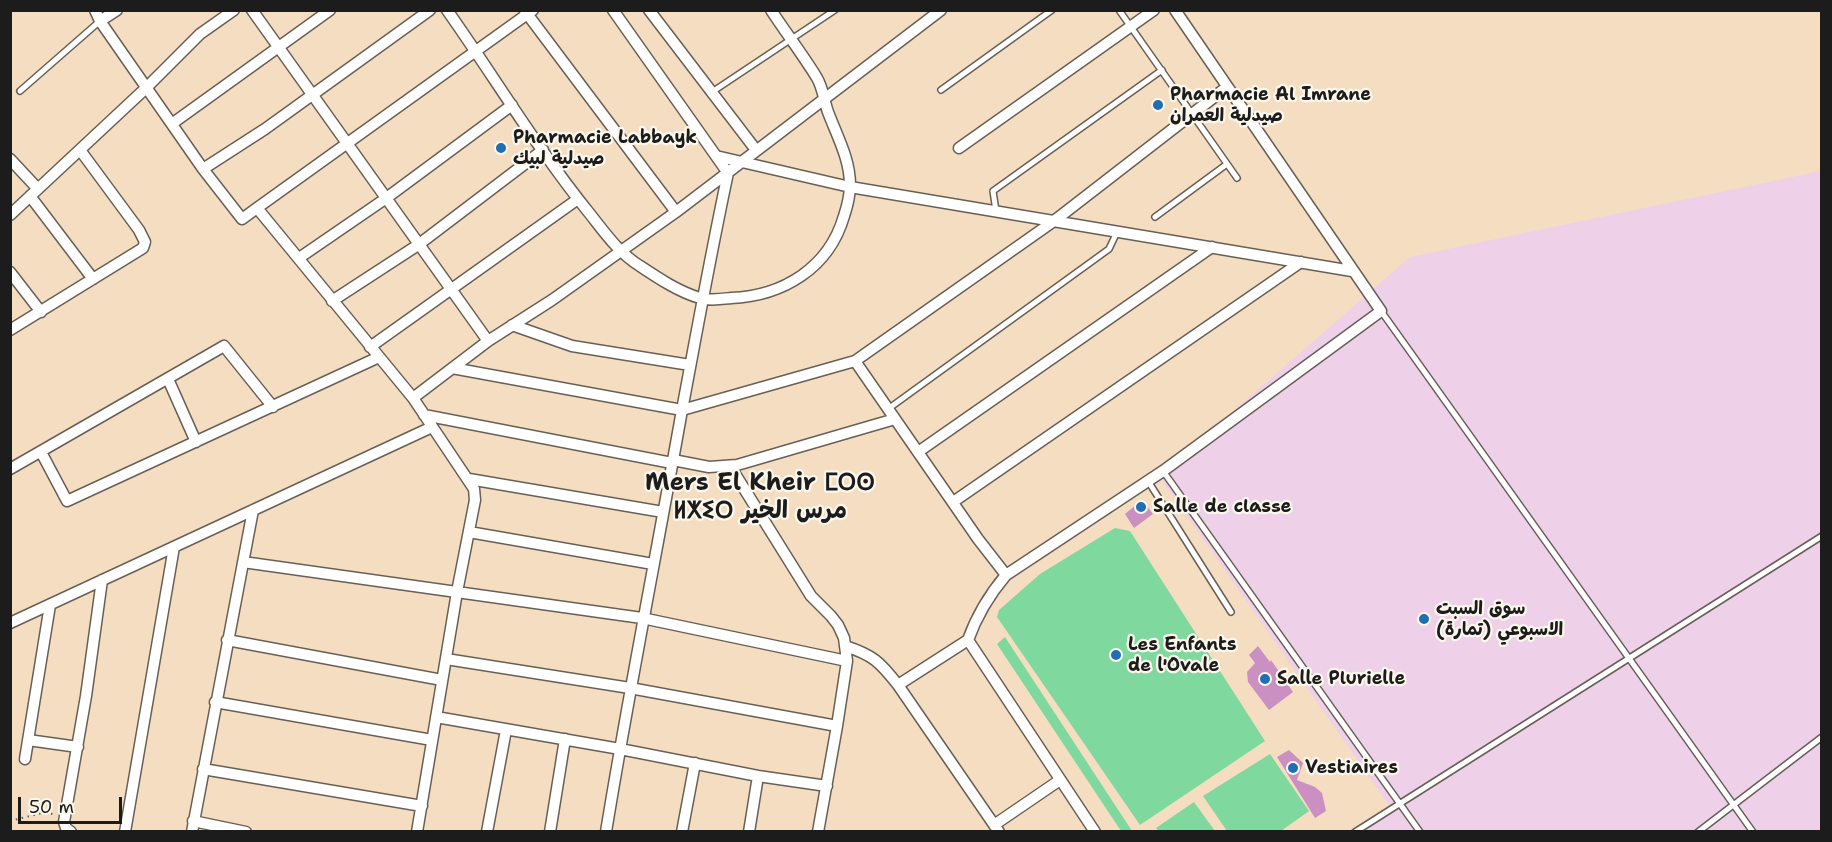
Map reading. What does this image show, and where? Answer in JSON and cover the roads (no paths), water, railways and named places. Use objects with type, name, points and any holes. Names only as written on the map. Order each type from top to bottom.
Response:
[{"type":"street","points":[[117,10],[98,16],[203,169],[242,219],[528,12],[675,212]]},
{"type":"street","points":[[10,215],[146,88],[200,34],[234,10]]},
{"type":"street","points":[[252,10],[488,341]]},
{"type":"street","points":[[172,123],[330,10]]},
{"type":"street","points":[[203,169],[265,129],[430,10]]},
{"type":"street","points":[[447,10],[578,199],[621,252],[656,277],[701,299],[742,298],[763,293],[803,276],[818,264],[842,224],[850,187],[843,151],[819,80],[771,10]]},
{"type":"street","points":[[606,831],[642,618],[701,299],[728,173],[613,10]]},
{"type":"street","points":[[649,10],[756,150]]},
{"type":"street","points":[[413,398],[488,341],[621,252],[941,10]]},
{"type":"street","points":[[959,148],[1154,10]]},
{"type":"street","points":[[898,685],[968,640],[978,615],[1006,575],[1163,471],[1381,311],[1174,10]]},
{"type":"street","points":[[452,368],[682,410],[855,361],[1054,221],[1227,87]]},
{"type":"street","points":[[299,258],[512,105]]},
{"type":"street","points":[[10,330],[143,248],[145,242],[140,230],[80,150]]},
{"type":"street","points":[[332,301],[418,245],[543,150]]},
{"type":"street","points":[[716,156],[850,187],[1352,271]]},
{"type":"street","points":[[10,159],[93,279]]},
{"type":"street","points":[[370,347],[578,199]]},
{"type":"street","points":[[258,208],[413,398],[474,489],[476,500],[457,592],[417,831]]},
{"type":"street","points":[[918,452],[1212,247]]},
{"type":"street","points":[[953,502],[1301,262]]},
{"type":"street","points":[[10,272],[40,312]]},
{"type":"street","points":[[512,326],[572,346],[690,365]]},
{"type":"street","points":[[10,469],[224,346],[273,407]]},
{"type":"street","points":[[41,452],[67,501],[379,357]]},
{"type":"street","points":[[855,361],[1006,575]]},
{"type":"street","points":[[168,379],[196,442]]},
{"type":"street","points":[[424,415],[672,462],[709,466],[730,466],[895,419]]},
{"type":"street","points":[[10,623],[432,427]]},
{"type":"street","points":[[730,466],[811,596],[838,625],[845,646],[847,661],[818,831]]},
{"type":"street","points":[[469,479],[663,512]]},
{"type":"street","points":[[246,831],[192,826],[253,510]]},
{"type":"street","points":[[469,532],[653,564]]},
{"type":"street","points":[[125,831],[174,547]]},
{"type":"street","points":[[243,562],[642,618],[847,661]]},
{"type":"street","points":[[71,831],[66,828],[64,822],[78,747],[102,580]]},
{"type":"street","points":[[25,759],[50,605]]},
{"type":"street","points":[[227,640],[442,680]]},
{"type":"street","points":[[968,640],[1095,831]]},
{"type":"street","points":[[845,646],[866,652],[884,667],[996,828],[1060,780]]},
{"type":"street","points":[[446,659],[630,688],[837,726]]},
{"type":"street","points":[[216,702],[432,740]]},
{"type":"street","points":[[436,717],[758,776],[826,786]]},
{"type":"street","points":[[487,831],[506,730]]},
{"type":"street","points":[[550,831],[565,739]]},
{"type":"street","points":[[28,740],[78,747]]},
{"type":"street","points":[[682,831],[695,763]]},
{"type":"street","points":[[203,769],[422,806]]},
{"type":"street","points":[[748,831],[758,776]]},
{"type":"lane","points":[[712,92],[835,10]]},
{"type":"lane","points":[[941,90],[1052,10]]},
{"type":"lane","points":[[1119,10],[1237,178]]},
{"type":"lane","points":[[20,91],[98,16]]},
{"type":"lane","points":[[996,211],[993,191],[1162,70]]},
{"type":"lane","points":[[1155,217],[1227,164]]},
{"type":"lane","points":[[888,409],[1109,249],[1118,231]]},
{"type":"lane","points":[[1381,311],[1754,831]]},
{"type":"lane","points":[[1163,471],[1420,831]]},
{"type":"lane","points":[[1148,481],[1231,612]]},
{"type":"lane","points":[[1355,831],[1821,536]]},
{"type":"lane","points":[[1698,831],[1821,737]]},
{"type":"place","name":"Pharmacie Al Imrane صيدلية العمران","points":[[1158,105]]},
{"type":"place","name":"Pharmacie Labbayk صيدلية لبيك","points":[[501,148]]},
{"type":"place","name":"Salle de classe","points":[[1141,507]]},
{"type":"place","name":"سوق السبت الاسبوعي (تمارة)","points":[[1424,619]]},
{"type":"place","name":"Les Enfants de l'Ovale","points":[[1116,655]]},
{"type":"place","name":"Salle Plurielle","points":[[1265,679]]},
{"type":"place","name":"Vestiaires","points":[[1293,768]]},
{"type":"district","name":"Mers El Kheir ⵎⵔⵙ ⵍⵅⵉⵔ مرس الخير","points":[[760,498]]}]
